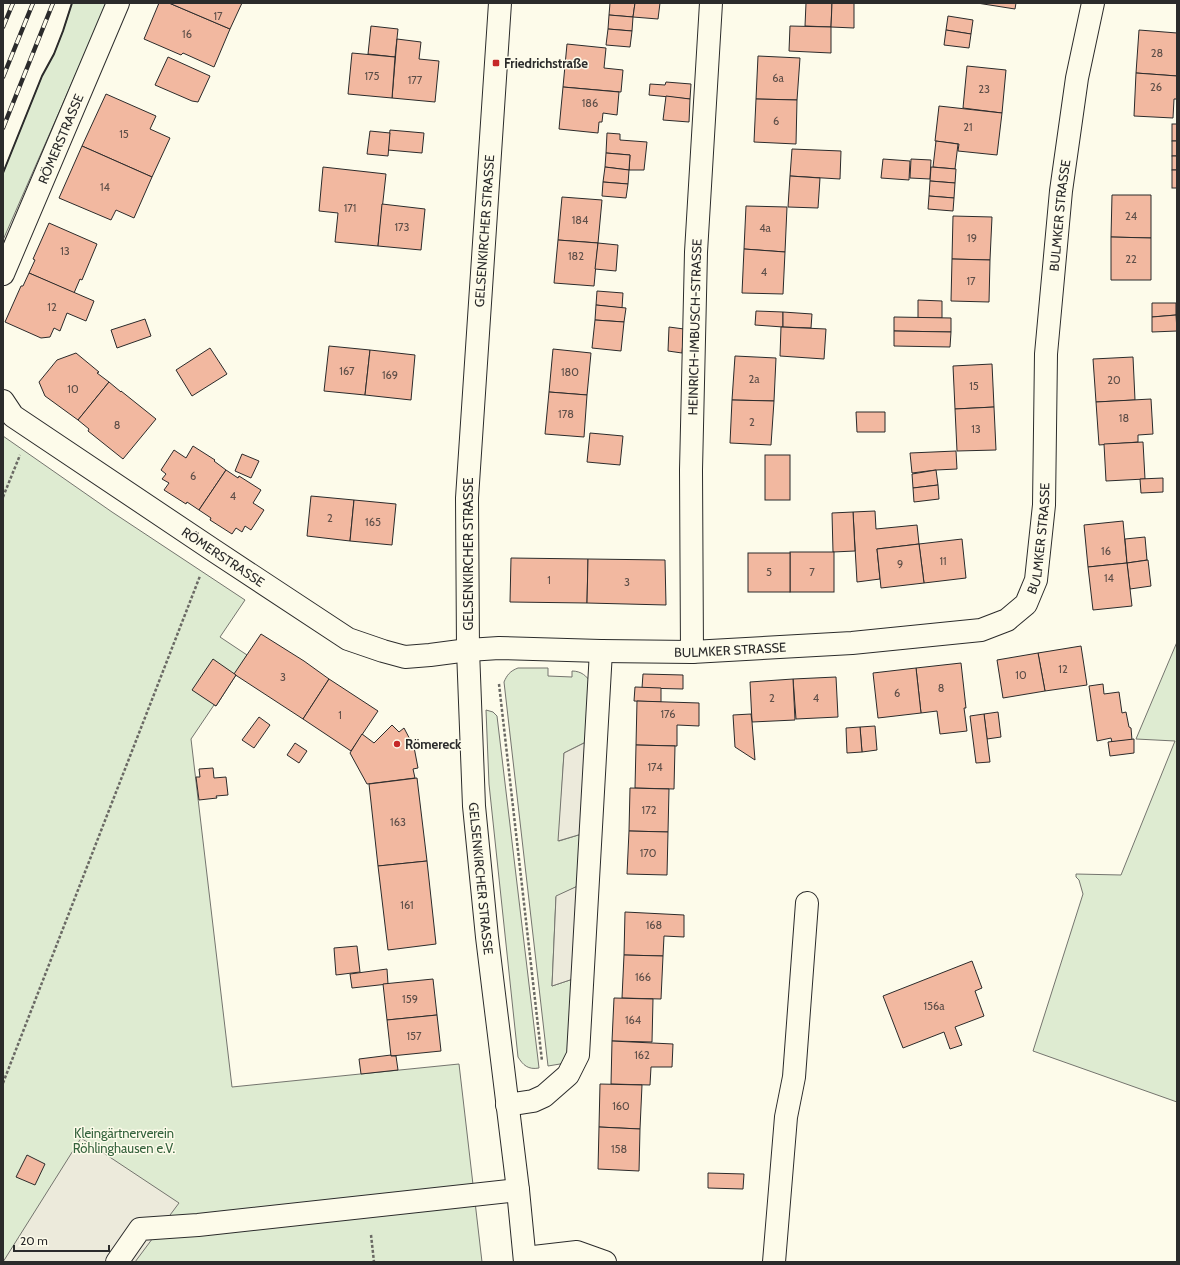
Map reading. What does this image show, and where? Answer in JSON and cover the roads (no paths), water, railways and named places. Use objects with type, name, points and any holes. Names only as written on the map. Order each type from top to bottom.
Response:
[{"type":"street","name":"RÖMERSTRASSE","points":[[3,274],[118,3]]},
{"type":"street","name":"GELSENKIRCHER STRASSE","points":[[500,3],[467,498],[468,650],[474,806],[487,937],[518,1190],[525,1260]]},
{"type":"street","name":"HEINRICH-IMBUSCH-STRASSE","points":[[692,652],[690,470],[696,252],[711,3]]},
{"type":"street","name":"BULMKER STRASSE","points":[[468,650],[499,648],[692,652],[852,643],[981,630],[1007,620],[1026,604],[1036,580],[1044,505],[1046,354],[1062,191],[1077,78],[1093,3]]},
{"type":"street","name":"RÖMERSTRASSE","points":[[3,401],[13,416],[348,639],[383,652],[406,657],[468,650]]},
{"type":"street","points":[[507,1105],[533,1101],[544,1096],[568,1075],[578,1055],[601,651]]},
{"type":"street","points":[[774,1262],[786,1117],[794,1077],[807,903]]},
{"type":"street","points":[[117,1262],[140,1229],[198,1225],[518,1190]]},
{"type":"street","points":[[525,1260],[577,1252],[605,1262]]},
{"type":"railway","points":[[3,27],[13,3]]},
{"type":"railway","points":[[3,77],[33,3]]},
{"type":"railway","points":[[3,128],[53,3]]},
{"type":"place","name":"Friedrichstraße","points":[[496,63]]},
{"type":"place","name":"Römereck","points":[[397,744]]},
{"type":"park label","name":"Kleingärtnerverein Röhlinghausen e.V.","points":[[124,1140]]}]
